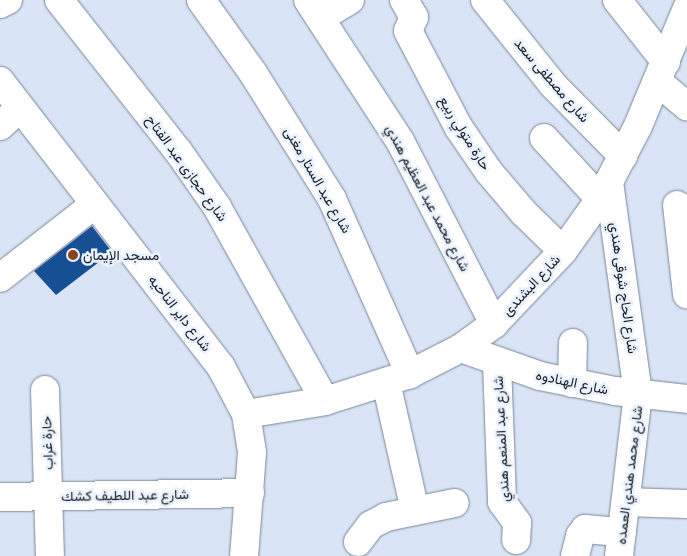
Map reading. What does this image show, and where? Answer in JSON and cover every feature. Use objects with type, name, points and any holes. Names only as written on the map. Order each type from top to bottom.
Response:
[{"type":"street","points":[[0,4],[8,0]]},
{"type":"street","name":"شارع حجازى عبد الفتاح","points":[[59,0],[178,151],[217,207],[325,401]]},
{"type":"street","name":"شارع عبد الستار مغنى","points":[[201,0],[253,73],[332,199],[398,378],[415,511]]},
{"type":"street","points":[[314,9],[350,0]]},
{"type":"street","name":"حارة متولي ربيع","points":[[404,0],[414,22],[408,30],[458,128],[489,172],[524,213],[563,251]]},
{"type":"street","name":"شارع مصطفى سعد","points":[[485,0],[553,85],[623,156]]},
{"type":"street","points":[[617,0],[662,72],[687,106]]},
{"type":"street","name":"شارع محمد عبد العظيم هندي","points":[[314,9],[400,141],[494,324]]},
{"type":"street","name":"شارع البشندى","points":[[246,414],[325,401],[398,378],[461,348],[494,324],[563,251],[605,191],[662,72],[687,10]]},
{"type":"street","name":"شارع داير الناحيه","points":[[0,81],[221,367],[246,414],[252,453],[244,556]]},
{"type":"street","points":[[0,126],[20,108]]},
{"type":"street","points":[[544,138],[605,191]]},
{"type":"street","name":"شارع الحاج شوقى هندي","points":[[605,191],[617,316],[638,394]]},
{"type":"street","points":[[0,278],[95,204]]},
{"type":"street","points":[[677,205],[687,294]]},
{"type":"street","points":[[572,383],[573,343]]},
{"type":"street","name":"شارع الهنادوه","points":[[461,348],[497,363],[572,383],[638,394],[687,399]]},
{"type":"street","name":"شارع عبد المنعم هندي","points":[[497,363],[502,502],[517,523],[516,540]]},
{"type":"street","name":"حارة غراب","points":[[45,390],[50,496],[50,556]]},
{"type":"street","name":"شارع محمد هندي العمده","points":[[620,544],[638,394]]},
{"type":"street","name":"شارع عبد اللطيف كشك","points":[[0,497],[250,493]]},
{"type":"street","points":[[626,502],[687,504]]},
{"type":"street","points":[[358,542],[371,525],[415,511],[456,503]]},
{"type":"street","points":[[575,556],[580,536],[585,529],[620,544]]},
{"type":"building","name":"مسجد الإيمان","points":[[92,226],[112,252],[56,295],[34,271]]},
{"type":"place","name":"مسجد الإيمان","points":[[73,255]]}]
